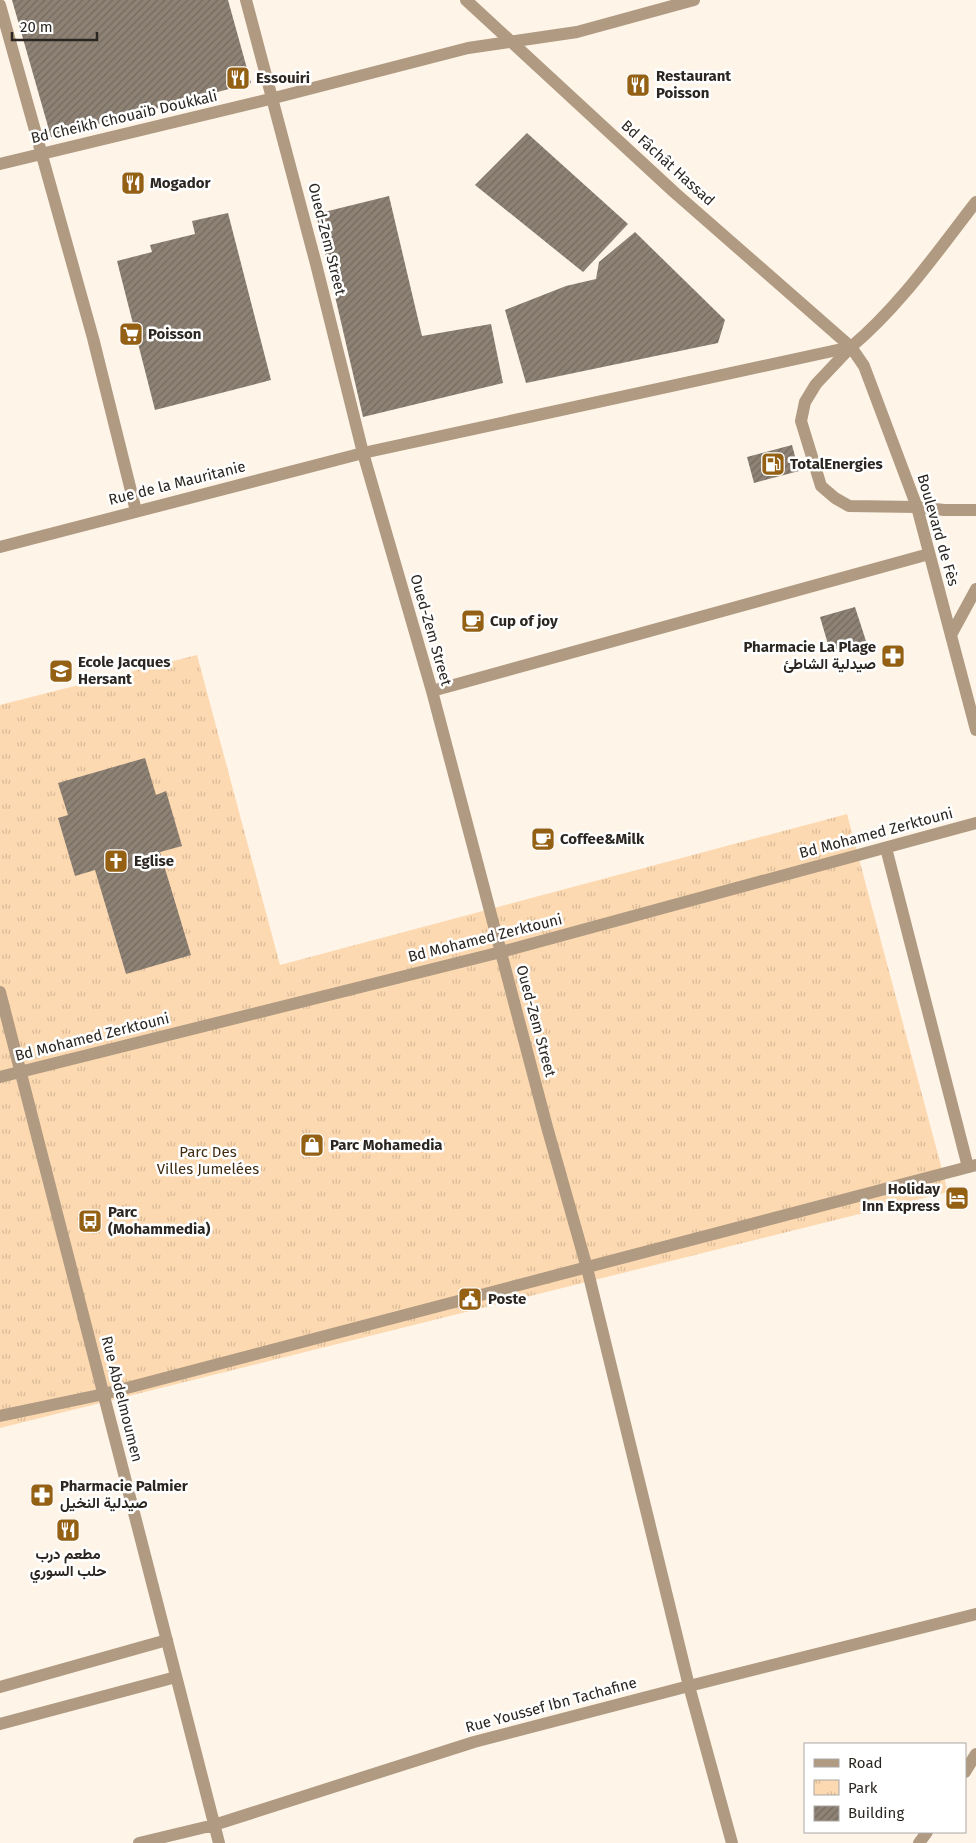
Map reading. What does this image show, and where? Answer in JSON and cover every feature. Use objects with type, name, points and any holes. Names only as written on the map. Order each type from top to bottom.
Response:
[{"type":"street","name":"Oued-Zem Street","points":[[246,0],[274,98],[363,453],[432,691],[547,1127],[587,1268],[689,1686],[732,1843]]},
{"type":"street","name":"Bd Fâchât Hassad","points":[[466,0],[674,192],[851,347]]},
{"type":"street","name":"Bd Cheikh Chouaïb Doukkali","points":[[0,164],[274,98],[468,48],[577,32],[694,0]]},
{"type":"street","points":[[0,5],[40,153],[94,338],[136,510]]},
{"type":"street","points":[[976,202],[897,303],[816,384],[805,402],[802,421],[822,486],[834,498],[849,506],[976,510]]},
{"type":"street","name":"Rue de la Mauritanie","points":[[0,547],[136,510],[363,453],[851,347]]},
{"type":"street","name":"Boulevard de Fès","points":[[851,347],[864,366],[917,507],[976,730]]},
{"type":"street","points":[[432,691],[929,554]]},
{"type":"street","points":[[951,635],[976,589]]},
{"type":"street","name":"Bd Mohamed Zerktouni","points":[[0,1077],[501,952],[976,823]]},
{"type":"street","points":[[0,1416],[104,1394],[972,1166],[886,848]]},
{"type":"street","name":"Rue Abdelmoumen","points":[[0,992],[219,1843]]},
{"type":"street","name":"Rue Youssef Ibn Tachafine","points":[[139,1843],[214,1824],[474,1742],[976,1614]]},
{"type":"street","points":[[0,1687],[167,1640]]},
{"type":"street","points":[[0,1724],[176,1677]]},
{"type":"street","points":[[966,1770],[976,1754]]},
{"type":"green space","name":"Parc Des Villes Jumelées","points":[[197,655],[280,965],[847,814],[948,1192],[0,1428],[0,705]]},
{"type":"building","points":[[12,0],[228,0],[251,83],[51,137]]},
{"type":"building","points":[[527,133],[628,224],[583,272],[475,185]]},
{"type":"building","points":[[389,196],[422,336],[491,324],[503,383],[363,417],[316,214]]},
{"type":"building","points":[[228,213],[271,380],[155,410],[117,261],[152,252],[150,245],[195,234],[192,221]]},
{"type":"building","points":[[635,232],[725,320],[718,343],[526,383],[505,310],[566,286],[596,279],[599,262]]},
{"type":"building","name":"TotalEnergies","points":[[792,445],[799,471],[754,483],[747,457]]},
{"type":"building","points":[[855,607],[866,641],[830,651],[820,617]]},
{"type":"building","name":"Eglise","points":[[145,758],[156,795],[166,791],[182,846],[160,852],[191,955],[126,974],[95,870],[75,876],[58,818],[68,815],[58,783]]},
{"type":"place","name":"Essouiri","points":[[238,78]]},
{"type":"place","name":"Restaurant Poisson","points":[[638,85]]},
{"type":"place","name":"Mogador","points":[[133,183]]},
{"type":"place","name":"Poisson","points":[[131,334]]},
{"type":"place","name":"TotalEnergies","points":[[773,464]]},
{"type":"place","name":"Cup of joy","points":[[473,621]]},
{"type":"place","name":"Pharmacie La Plage صيدلية الشاطئ","points":[[893,656]]},
{"type":"place","name":"Ecole Jacques Hersant","points":[[61,671]]},
{"type":"place","name":"Coffee&Milk","points":[[543,839]]},
{"type":"place","name":"Eglise","points":[[116,861]]},
{"type":"place","name":"Parc Mohamedia","points":[[312,1145]]},
{"type":"place","name":"Holiday Inn Express","points":[[957,1198]]},
{"type":"place","name":"Parc (Mohammedia)","points":[[90,1221]]},
{"type":"place","name":"Poste","points":[[470,1299]]},
{"type":"place","name":"Pharmacie Palmier صيدلية النخيل","points":[[42,1495]]},
{"type":"place","name":"مطعم درب حلب السوري","points":[[68,1530]]}]
